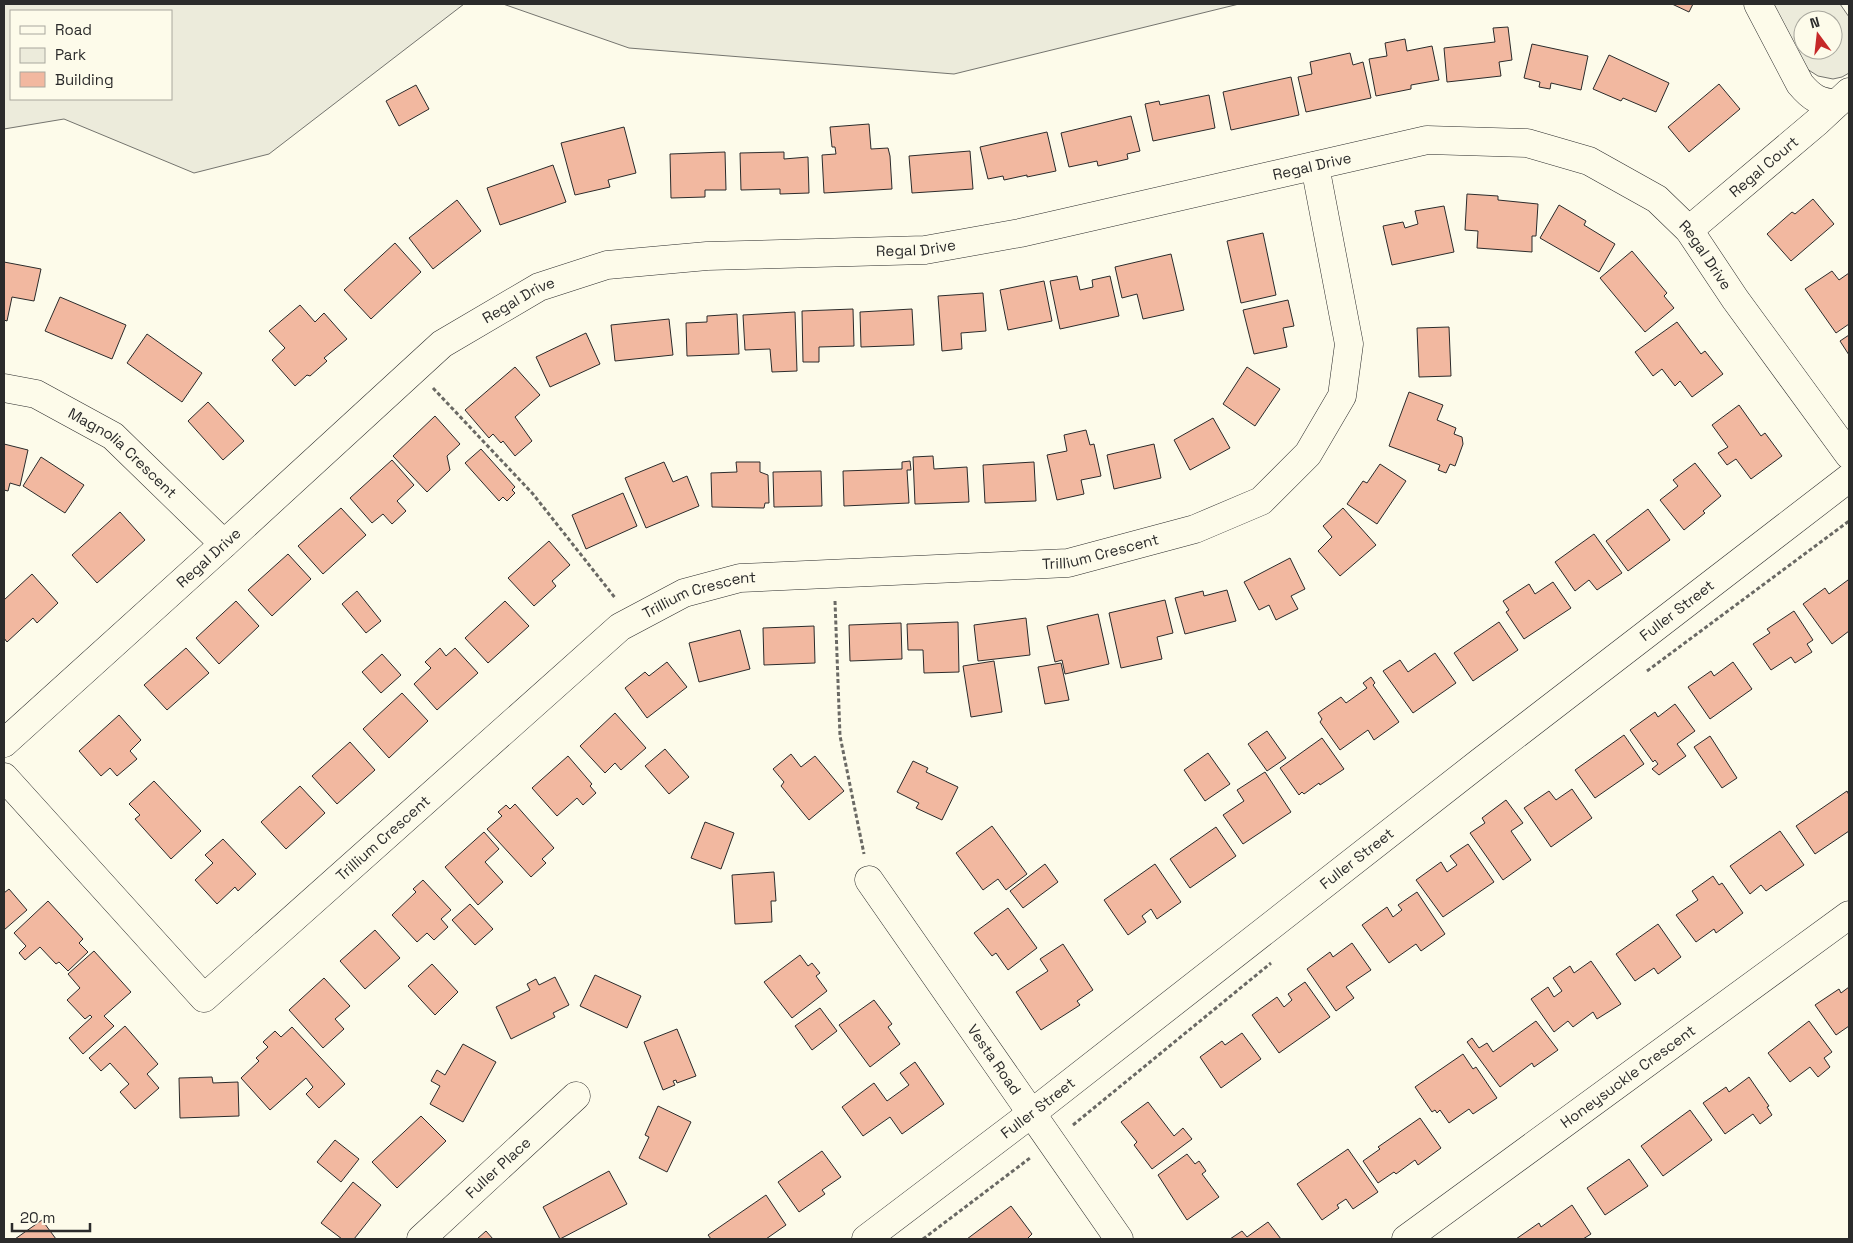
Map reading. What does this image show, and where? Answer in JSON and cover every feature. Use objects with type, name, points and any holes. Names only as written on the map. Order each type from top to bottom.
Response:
[{"type":"street","name":"Regal Court","points":[[1758,4],[1810,95],[1818,101],[1843,97]]},
{"type":"street","name":"Regal Court","points":[[1689,230],[1817,122],[1843,97]]},
{"type":"street","name":"Regal Drive","points":[[4,743],[442,344],[539,287],[607,265],[707,256],[924,250],[1020,234],[1427,140],[1527,143],[1589,161],[1657,199],[1689,230],[1735,299],[1849,455]]},
{"type":"street","name":"Trillium Crescent","points":[[4,776],[204,998],[620,627],[684,593],[740,578],[835,572],[1068,563],[1195,529],[1261,501],[1308,454],[1342,396],[1349,344],[1315,166]]},
{"type":"street","name":"Magnolia Crescent","points":[[4,388],[36,394],[113,436],[224,544]]},
{"type":"street","name":"Fuller Street","points":[[866,1239],[1032,1113],[1478,763],[1849,478]]},
{"type":"street","name":"Vesta Road","points":[[869,880],[1119,1239]]},
{"type":"street","name":"Honeysuckle Crescent","points":[[1406,1239],[1849,915]]},
{"type":"street","name":"Fuller Place","points":[[421,1239],[576,1096]]},
{"type":"path","points":[[415,369],[533,494],[633,621]]},
{"type":"path","points":[[1644,672],[1849,521]]},
{"type":"path","points":[[835,572],[840,736],[869,880]]},
{"type":"path","points":[[1067,1130],[1272,962]]},
{"type":"path","points":[[923,1239],[1031,1158]]},
{"type":"green space","points":[[4,4],[464,4],[269,154],[194,173],[64,119],[4,129]]},
{"type":"green space","points":[[503,4],[1239,4],[954,74],[629,48]]},
{"type":"green space","points":[[1772,4],[1840,4],[1849,17],[1849,73],[1833,79],[1818,76],[1807,69],[1802,60],[1843,60],[1843,10],[1793,10],[1793,43]]},
{"type":"building","points":[[1672,4],[1693,4],[1689,12]]},
{"type":"building","points":[[1508,27],[1512,60],[1499,62],[1501,76],[1447,82],[1444,48],[1495,42],[1493,28]]},
{"type":"building","points":[[1405,39],[1407,51],[1432,46],[1439,80],[1411,85],[1411,89],[1376,96],[1369,59],[1387,56],[1385,43]]},
{"type":"building","points":[[1532,44],[1588,56],[1581,90],[1551,83],[1550,89],[1539,87],[1540,82],[1524,78]]},
{"type":"building","points":[[1350,53],[1353,65],[1363,62],[1371,98],[1306,112],[1298,77],[1312,74],[1310,62]]},
{"type":"building","points":[[1609,55],[1669,83],[1656,112],[1623,98],[1621,101],[1593,89]]},
{"type":"building","points":[[1291,77],[1299,115],[1231,130],[1223,92]]},
{"type":"building","points":[[1719,84],[1740,109],[1689,152],[1668,127]]},
{"type":"building","points":[[416,85],[429,109],[399,126],[386,101]]},
{"type":"building","points":[[1209,95],[1215,128],[1153,141],[1145,104],[1159,101],[1160,105]]},
{"type":"building","points":[[1131,116],[1140,151],[1127,154],[1128,159],[1098,166],[1097,161],[1069,167],[1061,133]]},
{"type":"building","points":[[869,124],[871,149],[888,148],[892,189],[824,193],[822,155],[836,154],[835,147],[832,147],[830,127]]},
{"type":"building","points":[[624,127],[636,173],[608,180],[610,187],[575,195],[561,143]]},
{"type":"building","points":[[1047,132],[1056,171],[1004,180],[1003,176],[988,179],[980,147]]},
{"type":"building","points":[[970,151],[973,189],[912,193],[909,156]]},
{"type":"building","points":[[725,152],[726,190],[705,190],[705,197],[671,198],[670,154]]},
{"type":"building","points":[[784,152],[784,159],[808,157],[809,193],[780,194],[780,189],[741,190],[740,153]]},
{"type":"building","points":[[553,165],[566,202],[500,225],[487,188]]},
{"type":"building","points":[[1467,194],[1498,196],[1498,200],[1538,204],[1536,236],[1532,236],[1532,252],[1477,248],[1478,231],[1465,230]]},
{"type":"building","points":[[1813,199],[1834,224],[1791,261],[1767,234],[1792,212],[1795,214]]},
{"type":"building","points":[[457,200],[481,231],[433,269],[409,238]]},
{"type":"building","points":[[1559,205],[1586,221],[1584,225],[1615,244],[1599,272],[1540,238]]},
{"type":"building","points":[[1444,206],[1454,252],[1392,265],[1383,226],[1403,222],[1405,228],[1418,224],[1415,211]]},
{"type":"building","points":[[1263,233],[1276,295],[1241,303],[1227,241]]},
{"type":"building","points":[[395,243],[421,272],[371,319],[344,290]]},
{"type":"building","points":[[1632,251],[1667,293],[1664,296],[1674,308],[1645,332],[1600,278]]},
{"type":"building","points":[[1171,254],[1184,310],[1143,319],[1137,294],[1122,298],[1115,267]]},
{"type":"building","points":[[4,262],[41,269],[34,301],[12,297],[7,321],[4,320]]},
{"type":"building","points":[[1832,271],[1839,280],[1849,273],[1849,324],[1836,333],[1805,289]]},
{"type":"building","points":[[1077,276],[1080,290],[1093,287],[1092,280],[1110,276],[1119,316],[1060,329],[1050,281]]},
{"type":"building","points":[[1044,281],[1052,321],[1008,330],[1000,290]]},
{"type":"building","points":[[983,293],[986,331],[961,333],[962,349],[942,351],[938,296]]},
{"type":"building","points":[[60,297],[126,325],[112,359],[45,331]]},
{"type":"building","points":[[1288,300],[1294,326],[1283,328],[1287,347],[1254,354],[1243,310]]},
{"type":"building","points":[[300,305],[315,322],[324,313],[347,339],[324,358],[327,361],[295,386],[272,360],[285,348],[269,331]]},
{"type":"building","points":[[853,309],[854,346],[819,347],[819,362],[803,362],[802,311]]},
{"type":"building","points":[[912,309],[914,345],[861,347],[860,312]]},
{"type":"building","points":[[795,312],[797,371],[772,372],[770,349],[745,350],[743,315]]},
{"type":"building","points":[[737,314],[739,354],[687,356],[686,323],[707,322],[707,316]]},
{"type":"building","points":[[669,319],[673,355],[615,361],[611,325]]},
{"type":"building","points":[[1677,322],[1701,354],[1705,351],[1723,374],[1692,397],[1680,381],[1675,386],[1662,369],[1653,376],[1635,352]]},
{"type":"building","points":[[1449,327],[1451,376],[1419,377],[1417,328]]},
{"type":"building","points":[[586,333],[600,364],[550,387],[536,357]]},
{"type":"building","points":[[147,334],[202,373],[182,402],[127,363]]},
{"type":"building","points":[[1849,335],[1849,355],[1840,341]]},
{"type":"building","points":[[515,367],[540,395],[515,417],[532,441],[515,456],[503,441],[501,443],[493,434],[489,438],[465,410]]},
{"type":"building","points":[[1247,367],[1280,389],[1255,426],[1223,404]]},
{"type":"building","points":[[1409,392],[1443,405],[1437,420],[1456,428],[1454,434],[1462,437],[1463,444],[1455,466],[1450,464],[1446,473],[1438,470],[1440,465],[1389,446]]},
{"type":"building","points":[[208,402],[244,441],[223,460],[188,421]]},
{"type":"building","points":[[1739,405],[1761,436],[1765,433],[1782,456],[1751,479],[1736,459],[1727,465],[1718,453],[1728,447],[1712,425]]},
{"type":"building","points":[[435,416],[460,444],[447,456],[450,470],[427,492],[393,456]]},
{"type":"building","points":[[1213,418],[1230,448],[1190,470],[1174,440]]},
{"type":"building","points":[[1086,430],[1090,445],[1094,444],[1101,476],[1081,480],[1084,494],[1057,500],[1047,455],[1067,451],[1064,435]]},
{"type":"building","points":[[4,444],[28,450],[20,486],[10,483],[8,491],[4,490]]},
{"type":"building","points":[[1154,444],[1161,478],[1114,489],[1107,455]]},
{"type":"building","points":[[481,449],[515,487],[512,490],[515,493],[507,501],[503,497],[499,501],[465,463]]},
{"type":"building","points":[[933,456],[934,469],[967,467],[969,502],[915,504],[913,457]]},
{"type":"building","points":[[41,457],[84,485],[65,513],[23,486]]},
{"type":"building","points":[[392,460],[414,485],[397,501],[406,511],[392,524],[383,514],[372,523],[350,498]]},
{"type":"building","points":[[910,461],[911,470],[907,470],[909,503],[844,506],[843,471],[902,469],[902,462]]},
{"type":"building","points":[[664,462],[673,482],[687,476],[699,506],[646,528],[625,478]]},
{"type":"building","points":[[736,462],[760,462],[760,472],[768,475],[769,503],[765,503],[764,508],[712,507],[711,473],[737,472]]},
{"type":"building","points":[[1034,462],[1036,501],[985,503],[983,465]]},
{"type":"building","points":[[1695,463],[1721,496],[1703,511],[1705,513],[1684,530],[1660,500],[1678,486],[1673,480]]},
{"type":"building","points":[[1380,464],[1406,481],[1377,524],[1347,504],[1363,481],[1367,483]]},
{"type":"building","points":[[821,471],[822,506],[774,507],[773,472]]},
{"type":"building","points":[[623,493],[637,526],[586,549],[572,515]]},
{"type":"building","points":[[341,508],[366,535],[323,574],[298,546]]},
{"type":"building","points":[[1343,508],[1376,545],[1340,576],[1318,551],[1332,537],[1323,526]]},
{"type":"building","points":[[1648,509],[1670,540],[1628,571],[1606,541]]},
{"type":"building","points":[[120,512],[145,540],[97,583],[72,555]]},
{"type":"building","points":[[1594,534],[1622,573],[1597,590],[1589,580],[1575,591],[1555,562]]},
{"type":"building","points":[[549,541],[570,565],[552,581],[556,586],[534,606],[508,578]]},
{"type":"building","points":[[288,554],[311,579],[272,616],[248,590]]},
{"type":"building","points":[[1290,558],[1305,589],[1291,596],[1298,609],[1276,620],[1269,605],[1259,610],[1244,582]]},
{"type":"building","points":[[32,574],[58,603],[37,623],[33,618],[7,642],[4,638],[4,600]]},
{"type":"building","points":[[1848,580],[1849,631],[1832,644],[1803,604],[1825,588],[1829,594]]},
{"type":"building","points":[[1553,582],[1571,608],[1524,639],[1506,612],[1509,610],[1503,601],[1529,584],[1535,594]]},
{"type":"building","points":[[1227,590],[1236,621],[1185,634],[1175,598],[1203,591],[1204,596]]},
{"type":"building","points":[[357,591],[381,621],[366,633],[342,604]]},
{"type":"building","points":[[1165,600],[1173,633],[1157,637],[1162,659],[1121,668],[1109,613]]},
{"type":"building","points":[[236,601],[259,626],[219,664],[196,638]]},
{"type":"building","points":[[505,601],[529,626],[488,663],[465,638]]},
{"type":"building","points":[[1794,611],[1813,640],[1807,644],[1812,652],[1795,663],[1791,657],[1771,670],[1753,644],[1770,633],[1767,629]]},
{"type":"building","points":[[1098,614],[1109,664],[1065,674],[1062,660],[1055,662],[1047,626]]},
{"type":"building","points":[[1026,618],[1030,655],[978,661],[974,625]]},
{"type":"building","points":[[958,622],[959,672],[924,673],[923,650],[908,650],[907,624]]},
{"type":"building","points":[[1499,622],[1518,650],[1473,681],[1454,653]]},
{"type":"building","points":[[901,623],[902,659],[850,661],[849,625]]},
{"type":"building","points":[[814,626],[815,663],[764,665],[763,628]]},
{"type":"building","points":[[740,630],[750,669],[699,682],[689,643]]},
{"type":"building","points":[[186,648],[209,673],[167,710],[144,685]]},
{"type":"building","points":[[440,648],[446,656],[455,648],[478,673],[437,710],[414,684],[431,668],[425,662]]},
{"type":"building","points":[[1435,653],[1456,683],[1413,713],[1383,671],[1400,660],[1408,672]]},
{"type":"building","points":[[382,654],[401,675],[381,693],[362,672]]},
{"type":"building","points":[[994,661],[1002,712],[971,717],[963,666]]},
{"type":"building","points":[[667,662],[687,687],[647,718],[625,688],[645,672],[649,676]]},
{"type":"building","points":[[1733,662],[1752,689],[1710,719],[1688,687],[1711,671],[1714,676]]},
{"type":"building","points":[[1061,663],[1069,700],[1045,704],[1038,667]]},
{"type":"building","points":[[1371,677],[1375,683],[1373,685],[1399,722],[1374,740],[1368,730],[1340,750],[1320,722],[1322,719],[1318,713],[1341,697],[1346,703],[1367,688],[1363,683]]},
{"type":"building","points":[[402,693],[428,721],[389,758],[363,729]]},
{"type":"building","points":[[1675,704],[1695,731],[1677,744],[1686,756],[1659,775],[1652,769],[1658,764],[1655,760],[1653,762],[1630,730],[1655,712],[1658,717]]},
{"type":"building","points":[[615,713],[646,748],[621,770],[615,763],[605,773],[580,746]]},
{"type":"building","points":[[119,715],[141,740],[130,751],[137,759],[117,776],[110,768],[101,776],[79,751]]},
{"type":"building","points":[[1267,731],[1286,758],[1267,771],[1248,744]]},
{"type":"building","points":[[1624,735],[1644,764],[1595,798],[1575,770]]},
{"type":"building","points":[[1710,736],[1737,778],[1722,788],[1694,747]]},
{"type":"building","points":[[1322,738],[1344,769],[1320,785],[1319,783],[1304,794],[1302,792],[1299,795],[1280,768]]},
{"type":"building","points":[[350,742],[375,770],[337,804],[312,776]]},
{"type":"building","points":[[665,749],[689,777],[669,794],[645,766]]},
{"type":"building","points":[[1208,753],[1230,784],[1205,801],[1184,770]]},
{"type":"building","points":[[791,754],[801,767],[815,756],[844,791],[809,820],[781,786],[784,782],[773,769]]},
{"type":"building","points":[[568,756],[592,784],[590,786],[596,793],[583,805],[577,798],[557,816],[532,788]]},
{"type":"building","points":[[913,761],[928,768],[926,772],[958,787],[942,820],[916,808],[919,803],[897,792]]},
{"type":"building","points":[[1265,772],[1291,812],[1243,844],[1223,815],[1244,801],[1237,790]]},
{"type":"building","points":[[154,781],[201,831],[171,859],[135,819],[140,815],[129,804]]},
{"type":"building","points":[[300,786],[325,813],[286,849],[261,822]]},
{"type":"building","points":[[1572,789],[1592,818],[1551,847],[1524,808],[1549,791],[1556,800]]},
{"type":"building","points":[[1847,791],[1849,795],[1849,831],[1815,854],[1796,826]]},
{"type":"building","points":[[1506,800],[1523,823],[1511,831],[1531,860],[1503,880],[1470,833],[1485,823],[1482,818]]},
{"type":"building","points":[[515,804],[554,848],[542,859],[546,863],[531,877],[487,829],[502,816],[498,812],[506,805],[510,809]]},
{"type":"building","points":[[705,822],[734,833],[721,869],[691,858]]},
{"type":"building","points":[[992,826],[1027,874],[1006,890],[998,879],[983,890],[956,853]]},
{"type":"building","points":[[1216,827],[1236,856],[1190,888],[1170,859]]},
{"type":"building","points":[[1780,831],[1804,865],[1766,891],[1761,885],[1750,894],[1730,866]]},
{"type":"building","points":[[484,832],[499,849],[485,862],[503,882],[478,905],[445,867]]},
{"type":"building","points":[[223,839],[256,874],[238,891],[235,887],[217,904],[195,880],[213,863],[205,855]]},
{"type":"building","points":[[1468,844],[1494,882],[1443,917],[1416,880],[1441,862],[1447,872],[1457,865],[1450,856]]},
{"type":"building","points":[[1045,864],[1058,882],[1023,908],[1010,891]]},
{"type":"building","points":[[1155,864],[1181,902],[1157,919],[1151,909],[1142,916],[1146,922],[1128,935],[1104,900]]},
{"type":"building","points":[[774,872],[776,901],[771,901],[772,922],[735,924],[732,875]]},
{"type":"building","points":[[1713,876],[1719,885],[1722,883],[1743,913],[1716,933],[1714,929],[1696,942],[1676,915],[1698,900],[1692,891]]},
{"type":"building","points":[[423,880],[451,910],[441,919],[448,927],[434,940],[427,933],[417,942],[392,915],[416,892],[413,889]]},
{"type":"building","points":[[9,889],[27,910],[4,930],[4,893]]},
{"type":"building","points":[[1417,892],[1445,934],[1421,951],[1416,944],[1389,963],[1362,925],[1387,907],[1393,917],[1402,910],[1398,905]]},
{"type":"building","points":[[48,901],[83,939],[79,943],[88,952],[68,971],[59,962],[56,964],[40,947],[25,960],[19,953],[26,946],[14,933]]},
{"type":"building","points":[[470,904],[493,929],[475,945],[452,920]]},
{"type":"building","points":[[1008,908],[1037,948],[1008,970],[996,953],[992,956],[974,933]]},
{"type":"building","points":[[1658,924],[1681,957],[1658,974],[1654,968],[1635,981],[1616,954]]},
{"type":"building","points":[[375,930],[400,958],[365,989],[340,961]]},
{"type":"building","points":[[1352,943],[1371,970],[1346,987],[1354,998],[1336,1011],[1307,969],[1330,952],[1333,957]]},
{"type":"building","points":[[1063,944],[1093,990],[1077,1001],[1080,1005],[1041,1030],[1016,992],[1048,971],[1040,959]]},
{"type":"building","points":[[94,951],[131,992],[104,1016],[114,1026],[83,1054],[69,1038],[92,1017],[90,1015],[85,1019],[67,1000],[80,988],[68,974]]},
{"type":"building","points":[[800,955],[808,966],[812,963],[820,973],[816,976],[827,991],[792,1018],[764,982]]},
{"type":"building","points":[[1591,961],[1621,1004],[1597,1019],[1593,1012],[1573,1027],[1568,1021],[1554,1032],[1531,999],[1548,987],[1554,997],[1562,991],[1553,978],[1570,966],[1574,973]]},
{"type":"building","points":[[432,964],[458,992],[435,1015],[408,986]]},
{"type":"building","points":[[595,975],[641,996],[627,1028],[580,1006]]},
{"type":"building","points":[[555,977],[569,1005],[553,1013],[555,1017],[511,1039],[496,1007],[530,990],[527,984],[536,979],[539,985]]},
{"type":"building","points":[[324,978],[350,1006],[335,1019],[344,1029],[323,1048],[289,1010]]},
{"type":"building","points":[[1305,982],[1330,1017],[1279,1053],[1252,1015],[1277,997],[1284,1007],[1292,1000],[1288,994]]},
{"type":"building","points":[[1849,987],[1849,1026],[1836,1035],[1815,1005],[1839,989],[1841,993]]},
{"type":"building","points":[[874,1000],[892,1024],[888,1027],[900,1044],[870,1067],[839,1025]]},
{"type":"building","points":[[820,1008],[837,1031],[812,1050],[795,1026]]},
{"type":"building","points":[[1536,1021],[1558,1050],[1534,1067],[1532,1063],[1500,1087],[1467,1042],[1472,1038],[1479,1048],[1487,1043],[1493,1052]]},
{"type":"building","points":[[1809,1021],[1832,1052],[1824,1058],[1830,1067],[1818,1077],[1810,1067],[1790,1082],[1768,1053]]},
{"type":"building","points":[[125,1026],[158,1064],[147,1074],[159,1088],[135,1109],[120,1092],[129,1084],[110,1063],[101,1071],[89,1058]]},
{"type":"building","points":[[292,1027],[345,1084],[319,1108],[306,1094],[313,1087],[306,1078],[270,1110],[241,1078],[259,1061],[256,1058],[268,1047],[263,1042],[275,1031],[281,1037]]},
{"type":"building","points":[[677,1029],[696,1076],[677,1083],[676,1080],[673,1081],[675,1085],[663,1090],[644,1042]]},
{"type":"building","points":[[1242,1033],[1261,1059],[1221,1088],[1200,1057],[1222,1041],[1225,1045]]},
{"type":"building","points":[[463,1044],[496,1062],[463,1122],[430,1104],[440,1086],[431,1081],[437,1070],[445,1075]]},
{"type":"building","points":[[1463,1054],[1473,1069],[1476,1067],[1497,1098],[1473,1114],[1469,1109],[1449,1123],[1440,1110],[1437,1113],[1435,1110],[1432,1112],[1415,1087]]},
{"type":"building","points":[[915,1062],[944,1104],[902,1134],[890,1117],[863,1136],[842,1107],[874,1083],[887,1101],[909,1085],[900,1073]]},
{"type":"building","points":[[212,1077],[213,1083],[238,1082],[239,1116],[180,1118],[179,1078]]},
{"type":"building","points":[[1749,1077],[1769,1106],[1767,1107],[1772,1115],[1760,1124],[1753,1114],[1725,1134],[1703,1103],[1726,1087],[1729,1092]]},
{"type":"building","points":[[1148,1102],[1174,1136],[1183,1128],[1192,1139],[1152,1169],[1134,1145],[1137,1142],[1121,1122]]},
{"type":"building","points":[[658,1106],[691,1122],[667,1172],[639,1158],[649,1137],[645,1135]]},
{"type":"building","points":[[1690,1110],[1712,1140],[1663,1176],[1641,1146]]},
{"type":"building","points":[[421,1116],[446,1141],[397,1188],[372,1162]]},
{"type":"building","points":[[1420,1118],[1441,1148],[1418,1165],[1415,1160],[1396,1174],[1394,1172],[1378,1183],[1363,1161],[1380,1149],[1378,1147]]},
{"type":"building","points":[[335,1140],[359,1159],[341,1182],[317,1162]]},
{"type":"building","points":[[1348,1149],[1378,1192],[1353,1209],[1346,1199],[1337,1205],[1339,1208],[1322,1220],[1297,1184]]},
{"type":"building","points":[[822,1151],[841,1177],[822,1190],[825,1194],[799,1212],[778,1182]]},
{"type":"building","points":[[1187,1154],[1195,1164],[1199,1161],[1206,1171],[1202,1174],[1219,1197],[1187,1220],[1158,1175]]},
{"type":"building","points":[[1629,1159],[1648,1186],[1605,1215],[1587,1188]]},
{"type":"building","points":[[609,1171],[627,1204],[560,1239],[543,1207]]},
{"type":"building","points":[[353,1182],[381,1205],[354,1239],[342,1239],[321,1223]]},
{"type":"building","points":[[766,1195],[786,1225],[766,1239],[711,1239],[708,1235]]},
{"type":"building","points":[[1572,1205],[1591,1234],[1583,1239],[1516,1239],[1539,1223],[1541,1227]]},
{"type":"building","points":[[1011,1206],[1032,1234],[1029,1239],[967,1239]]},
{"type":"building","points":[[42,1220],[56,1239],[15,1239]]},
{"type":"building","points":[[1268,1222],[1281,1239],[1230,1239],[1242,1231],[1247,1237]]},
{"type":"building","points":[[486,1231],[493,1239],[477,1239]]}]
